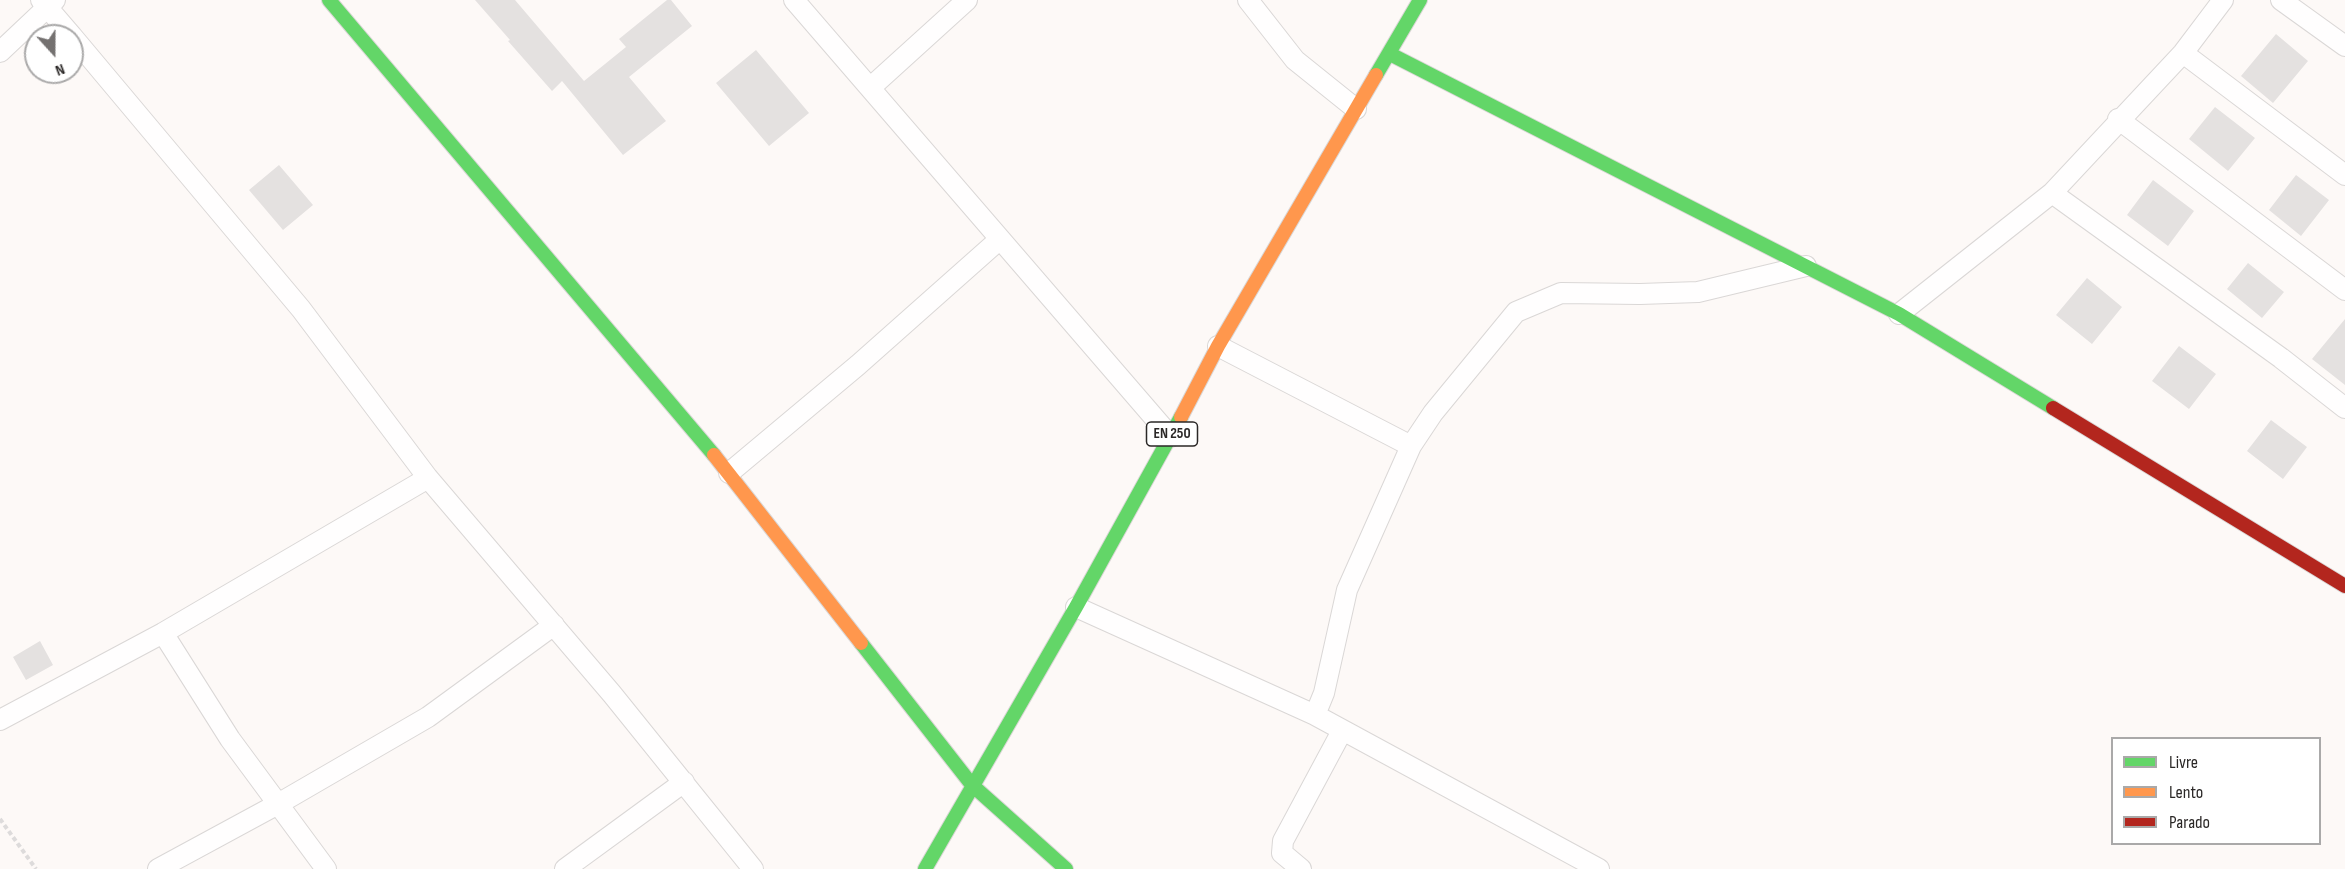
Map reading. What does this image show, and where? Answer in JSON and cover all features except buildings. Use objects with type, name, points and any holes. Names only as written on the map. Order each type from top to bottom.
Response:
[{"type":"street","points":[[329,0],[729,473],[972,785],[1066,869]]},
{"type":"street","points":[[794,0],[1171,437]]},
{"type":"street","points":[[870,88],[967,0]]},
{"type":"street","points":[[1248,0],[1295,60],[1356,109]]},
{"type":"street","name":"EN 250","points":[[925,869],[1076,607],[1171,437],[1218,346],[1420,0]]},
{"type":"street","points":[[1899,314],[2052,193],[2118,119],[2183,53],[2223,0]]},
{"type":"street","points":[[2282,0],[2345,46]]},
{"type":"street","points":[[0,52],[48,2],[64,24]]},
{"type":"street","points":[[84,50],[301,309],[428,478],[554,625],[753,869]]},
{"type":"street","points":[[2183,53],[2345,176]]},
{"type":"street","points":[[1390,54],[1899,314],[2345,586]]},
{"type":"street","points":[[2118,119],[2345,290]]},
{"type":"street","points":[[2052,193],[2281,358],[2345,408]]},
{"type":"street","points":[[729,473],[858,365],[1000,239]]},
{"type":"street","points":[[1315,715],[1324,693],[1347,590],[1411,446],[1433,413],[1516,312],[1561,293],[1698,292],[1806,266]]},
{"type":"street","points":[[1218,346],[1411,446]]},
{"type":"street","points":[[0,720],[163,633],[428,478]]},
{"type":"street","points":[[1076,607],[1315,715],[1599,869]]},
{"type":"street","points":[[158,869],[278,804],[428,717],[554,625]]},
{"type":"street","points":[[163,633],[230,739],[326,869]]},
{"type":"street","points":[[1301,869],[1282,853],[1283,841],[1341,730]]},
{"type":"street","points":[[565,869],[684,782]]},
{"type":"path","points":[[0,819],[36,869]]},
{"type":"traffic: fast","points":[[329,0],[714,455]]},
{"type":"traffic: fast","points":[[1376,75],[1420,0]]},
{"type":"traffic: fast","points":[[1390,54],[1899,314],[2053,408]]},
{"type":"traffic: fast","points":[[925,869],[1076,607],[1181,417]]},
{"type":"traffic: fast","points":[[861,643],[972,785],[1066,869]]},
{"type":"traffic: slow","points":[[1181,417],[1218,346],[1376,75]]},
{"type":"traffic: slow","points":[[714,455],[861,643]]},
{"type":"traffic: jam","points":[[2053,408],[2345,586]]}]
